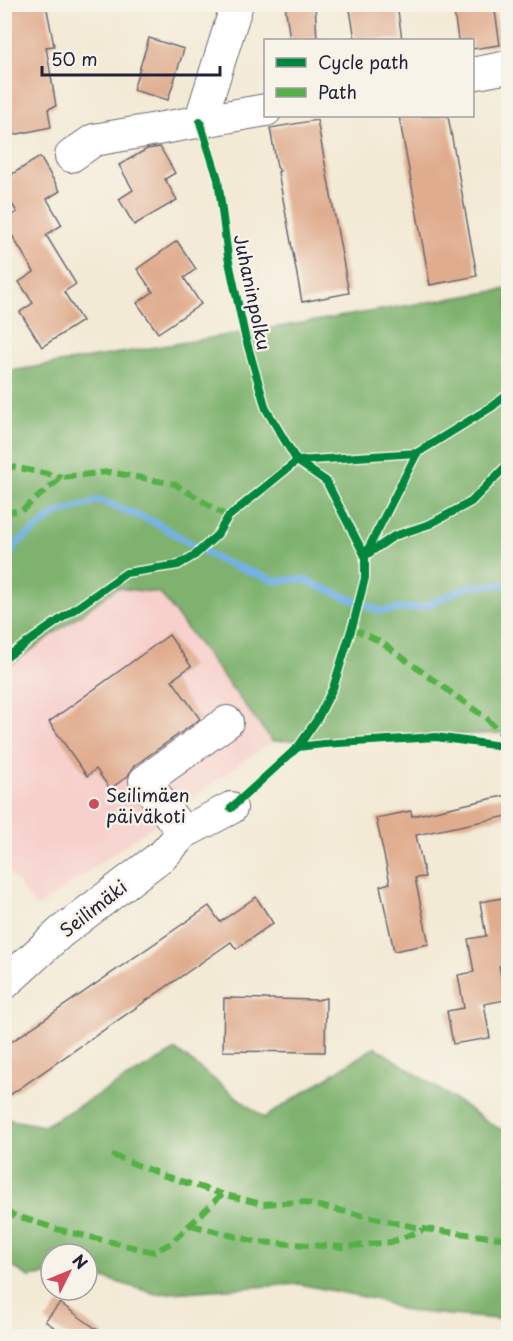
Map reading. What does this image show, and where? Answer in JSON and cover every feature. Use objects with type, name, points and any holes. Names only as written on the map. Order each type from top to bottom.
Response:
[{"type":"street","points":[[200,122],[237,4]]},
{"type":"street","points":[[474,74],[508,68]]},
{"type":"street","points":[[72,156],[94,140],[264,111]]},
{"type":"street","points":[[183,833],[145,781],[227,722]]},
{"type":"street","name":"Seilimäki","points":[[4,984],[61,932],[164,854],[183,833],[231,808]]},
{"type":"shaded area","name":"Seilimäen päiväkoti","points":[[118,588],[161,593],[272,741],[37,908],[5,867],[4,669]]},
{"type":"green space","points":[[508,289],[508,733],[272,741],[160,593],[117,588],[5,669],[5,372]]},
{"type":"green space","points":[[375,1047],[496,1127],[508,1132],[508,1320],[406,1311],[374,1299],[299,1284],[156,1294],[99,1277],[99,1242],[39,1242],[39,1276],[29,1277],[5,1262],[5,1119],[44,1126],[176,1050],[264,1118]]},
{"type":"building","points":[[4,4],[46,4],[54,46],[46,47],[56,106],[48,109],[51,127],[4,137]]},
{"type":"building","points":[[285,4],[315,4],[317,39],[290,39]]},
{"type":"building","points":[[349,4],[397,4],[402,39],[355,39]]},
{"type":"building","points":[[453,4],[494,4],[500,45],[474,49],[474,39],[458,39]]},
{"type":"building","points":[[149,38],[184,49],[168,100],[133,90]]},
{"type":"building","points":[[399,117],[448,117],[477,276],[430,285]]},
{"type":"building","points":[[317,120],[349,293],[302,302],[278,172],[280,171],[277,167],[270,128]]},
{"type":"building","points":[[160,147],[175,173],[165,179],[177,200],[134,225],[119,199],[133,190],[119,165],[147,149]]},
{"type":"building","points":[[40,157],[60,191],[47,199],[62,225],[46,235],[76,284],[64,292],[82,321],[42,347],[20,312],[33,303],[19,282],[34,272],[4,222],[17,212],[4,191],[4,179]]},
{"type":"building","points":[[177,241],[196,269],[184,278],[201,304],[158,333],[137,303],[153,292],[137,269]]},
{"type":"building","points":[[169,635],[191,666],[172,680],[200,719],[134,766],[128,776],[110,789],[96,769],[87,776],[49,722]]},
{"type":"building","points":[[508,795],[508,816],[416,835],[425,877],[415,878],[429,944],[394,951],[380,886],[390,883],[376,818],[411,811],[412,816]]},
{"type":"building","points":[[256,897],[273,923],[236,949],[231,942],[4,1099],[4,1047],[209,906],[220,922]]},
{"type":"building","points":[[508,897],[508,964],[499,966],[505,1000],[484,1004],[490,1038],[453,1044],[447,1011],[464,1008],[458,975],[474,972],[468,939],[486,936],[480,902]]},
{"type":"building","points":[[224,998],[317,1000],[326,998],[325,1052],[223,1051]]},
{"type":"building","points":[[60,1303],[106,1336],[67,1336],[45,1321]]},
{"type":"waterway","points":[[4,568],[15,545],[56,514],[100,500],[154,522],[221,561],[276,581],[302,579],[380,611],[422,607],[468,587],[508,584]]},
{"type":"marked path","points":[[4,465],[62,477]]},
{"type":"marked path","points":[[4,512],[21,511],[62,477],[109,472],[175,484],[228,517]]},
{"type":"marked path","points":[[352,628],[381,642],[486,718],[508,740]]},
{"type":"marked path","points":[[112,1155],[165,1176],[222,1194]]},
{"type":"marked path","points":[[4,1212],[60,1230],[154,1252],[171,1243],[222,1194],[262,1204],[301,1202],[424,1229],[508,1239]]},
{"type":"marked path","points":[[191,1225],[257,1242],[342,1247],[391,1242],[423,1230]]},
{"type":"cycle path","name":"Juhaninpolku","points":[[200,122],[218,179],[228,257],[245,336],[266,409],[297,461],[326,481],[365,556],[365,578],[354,621],[333,688],[318,718],[298,747],[231,808]]},
{"type":"cycle path","points":[[4,659],[126,573],[178,565],[195,555],[217,535],[228,517],[297,461],[417,453],[493,406],[508,394]]},
{"type":"cycle path","points":[[366,553],[417,453]]},
{"type":"cycle path","points":[[365,556],[394,536],[430,524],[471,502],[508,464]]},
{"type":"cycle path","points":[[298,747],[436,737],[508,747]]},
{"type":"place","name":"Seilimäen päiväkoti","points":[[94,804]]}]
